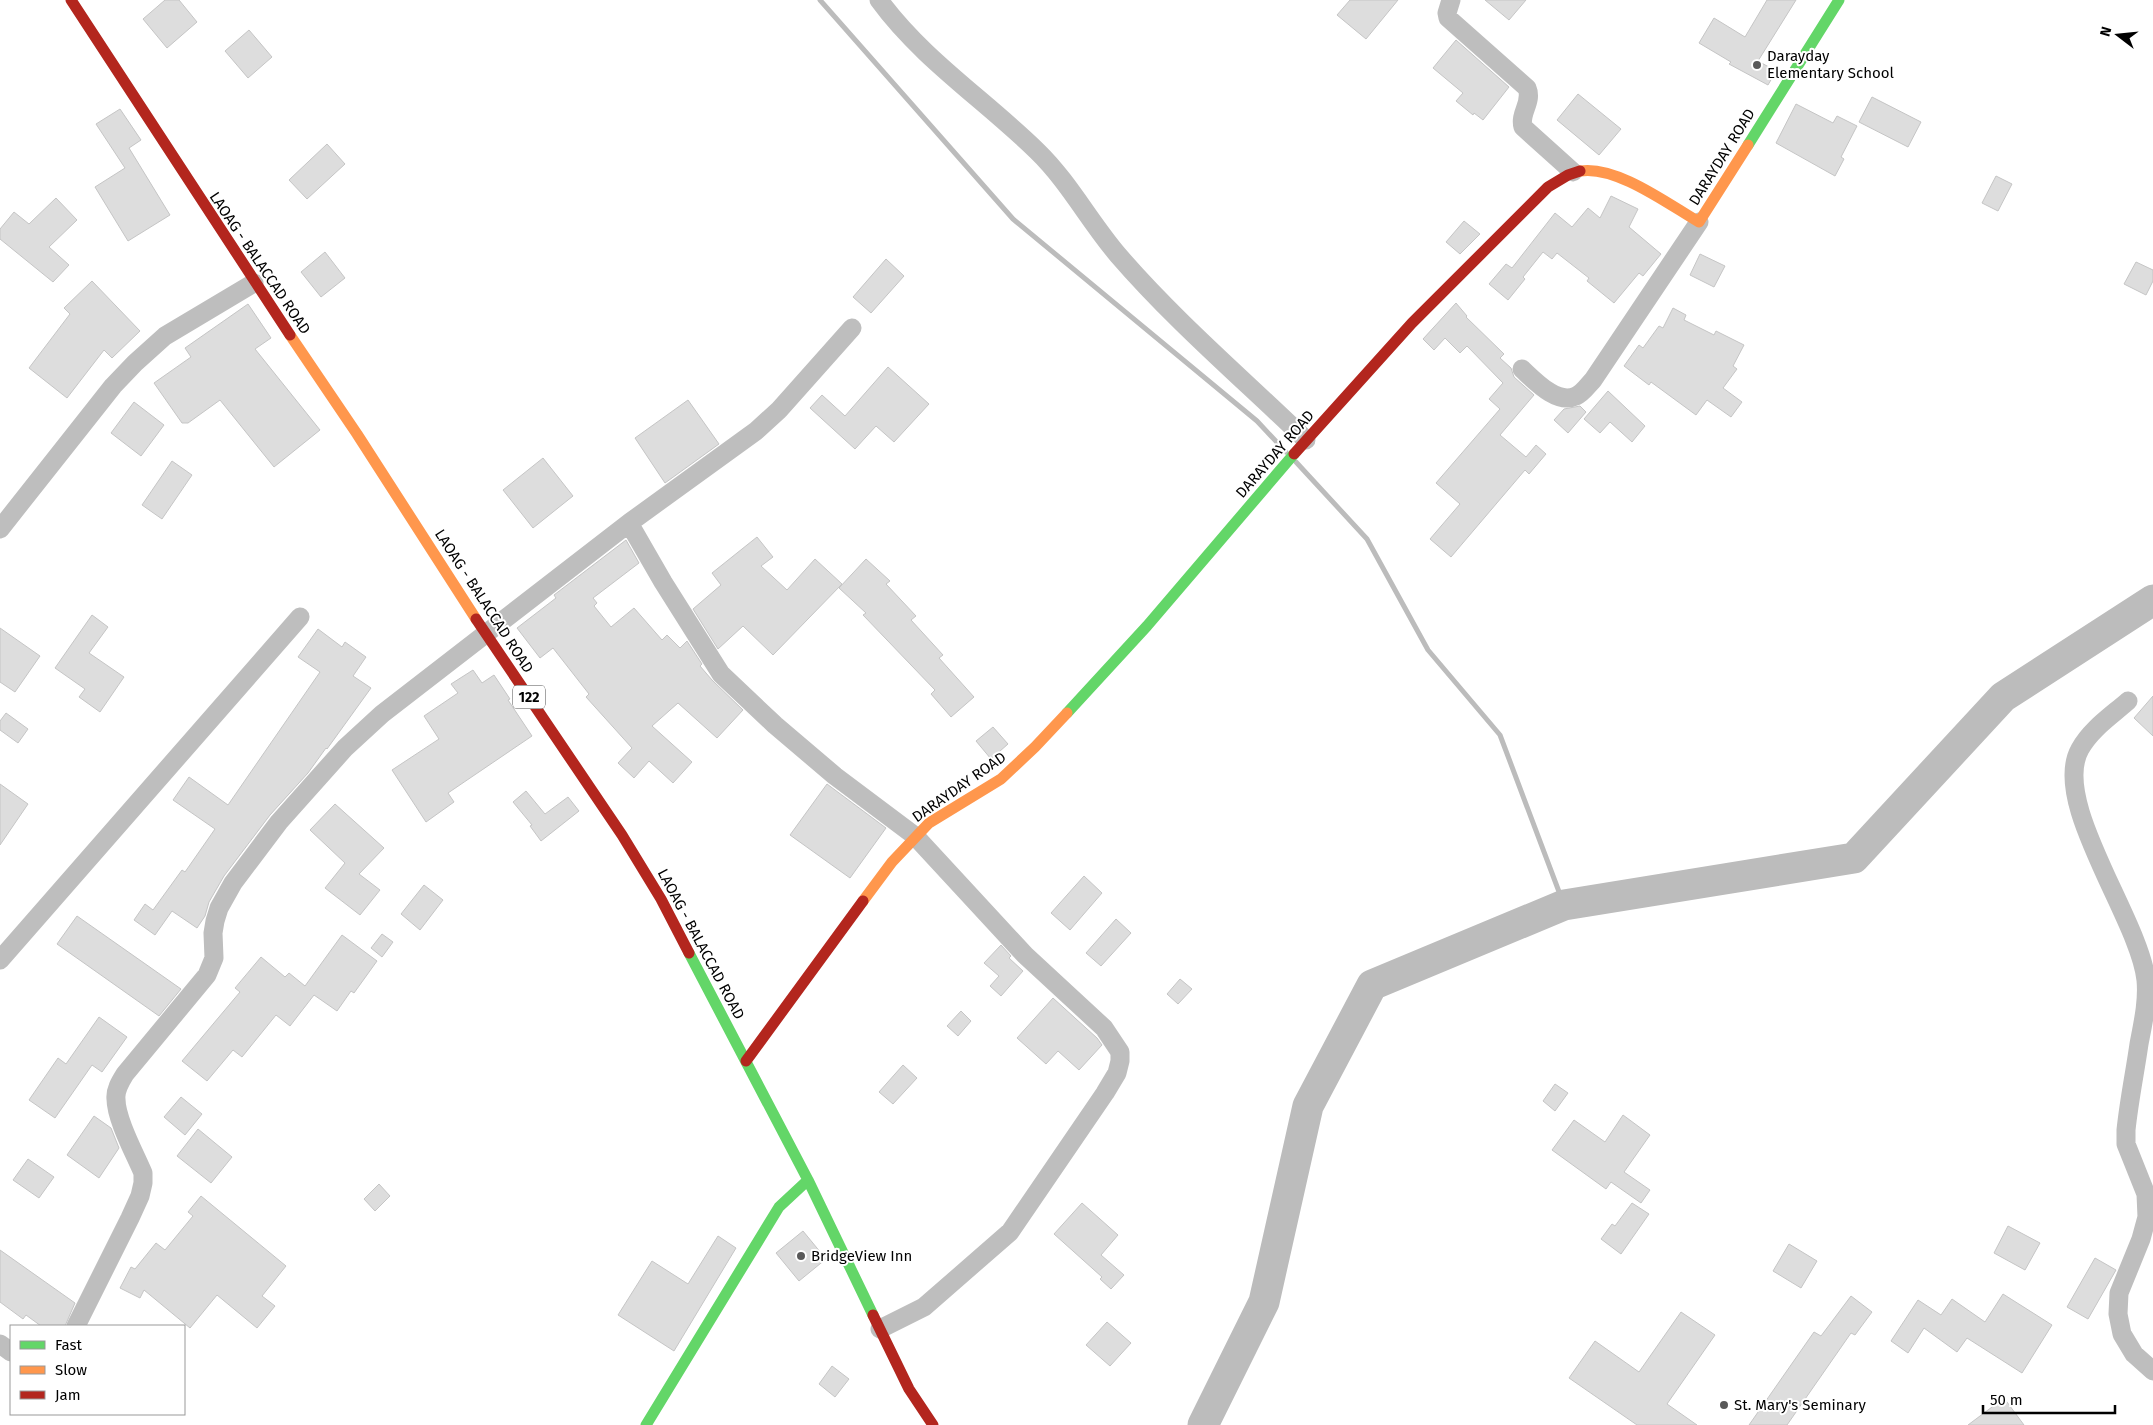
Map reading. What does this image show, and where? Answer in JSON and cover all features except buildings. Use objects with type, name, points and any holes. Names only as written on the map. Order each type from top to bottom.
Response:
[{"type":"street","name":"LAOAG - BALACCAD ROAD","points":[[71,0],[254,283],[357,434],[486,634],[632,851],[670,916],[808,1180],[909,1389],[933,1425]]},
{"type":"street","points":[[879,0],[927,54],[1038,151],[1067,184],[1103,236],[1141,280],[1303,444]]},
{"type":"street","points":[[1451,0],[1446,13],[1448,18],[1527,88],[1529,97],[1522,113],[1523,127],[1573,172]]},
{"type":"street","name":"DARAYDAY ROAD","points":[[746,1061],[892,862],[915,836],[929,823],[1001,778],[1020,762],[1147,626],[1303,444],[1412,323],[1548,187],[1573,172],[1591,170],[1628,182],[1699,222],[1839,0]]},
{"type":"street","points":[[1522,369],[1541,386],[1553,393],[1570,398],[1578,395],[1593,380],[1699,222]]},
{"type":"street","points":[[0,529],[113,386],[135,362],[165,336],[254,283]]},
{"type":"street","points":[[76,1325],[130,1218],[143,1183],[143,1173],[117,1111],[118,1085],[207,975],[214,958],[213,933],[220,908],[233,883],[279,822],[364,729],[629,523],[756,432],[779,410],[852,328]]},
{"type":"street","points":[[629,523],[663,582],[721,674],[775,725],[835,776],[915,836],[1025,955],[1104,1028],[1120,1052],[1117,1073],[1105,1093],[1010,1232],[924,1307],[880,1329]]},
{"type":"street","points":[[0,960],[300,618]]},
{"type":"street","points":[[2128,701],[2088,736],[2078,750],[2074,787],[2080,814],[2103,873],[2129,924],[2140,952],[2146,981],[2145,1014],[2126,1130],[2126,1144],[2146,1194],[2146,1217],[2141,1239],[2119,1293],[2118,1314],[2122,1334],[2134,1354],[2153,1371]]},
{"type":"street","points":[[646,1425],[779,1207],[808,1180]]},
{"type":"waterway","points":[[820,0],[1013,219],[1257,421],[1286,452]]},
{"type":"waterway","points":[[1296,462],[1367,539],[1428,650],[1500,735],[1564,905]]},
{"type":"waterway","points":[[1203,1425],[1264,1302],[1308,1106],[1372,985],[1564,905],[1854,858],[2003,697],[2153,600]]},
{"type":"traffic: fast","points":[[1748,145],[1839,0]]},
{"type":"traffic: fast","points":[[1067,713],[1147,626],[1294,454]]},
{"type":"traffic: fast","points":[[689,953],[808,1180],[873,1315]]},
{"type":"traffic: fast","points":[[646,1425],[779,1207],[808,1180]]},
{"type":"traffic: slow","points":[[1580,171],[1594,171],[1625,180],[1657,196],[1699,222],[1748,145]]},
{"type":"traffic: slow","points":[[290,335],[357,434],[476,619]]},
{"type":"traffic: slow","points":[[863,901],[892,862],[929,823],[1001,779],[1067,713]]},
{"type":"traffic: jam","points":[[71,0],[290,335]]},
{"type":"traffic: jam","points":[[1294,454],[1412,323],[1548,187],[1568,175],[1580,171]]},
{"type":"traffic: jam","points":[[476,619],[622,835],[661,899],[689,953]]},
{"type":"traffic: jam","points":[[746,1061],[863,901]]},
{"type":"traffic: jam","points":[[873,1315],[909,1389],[933,1425]]},
{"type":"place","name":"Darayday Elementary School","points":[[1757,65]]},
{"type":"place","name":"BridgeView Inn","points":[[801,1256]]},
{"type":"place","name":"St. Mary's Seminary","points":[[1724,1405]]}]
